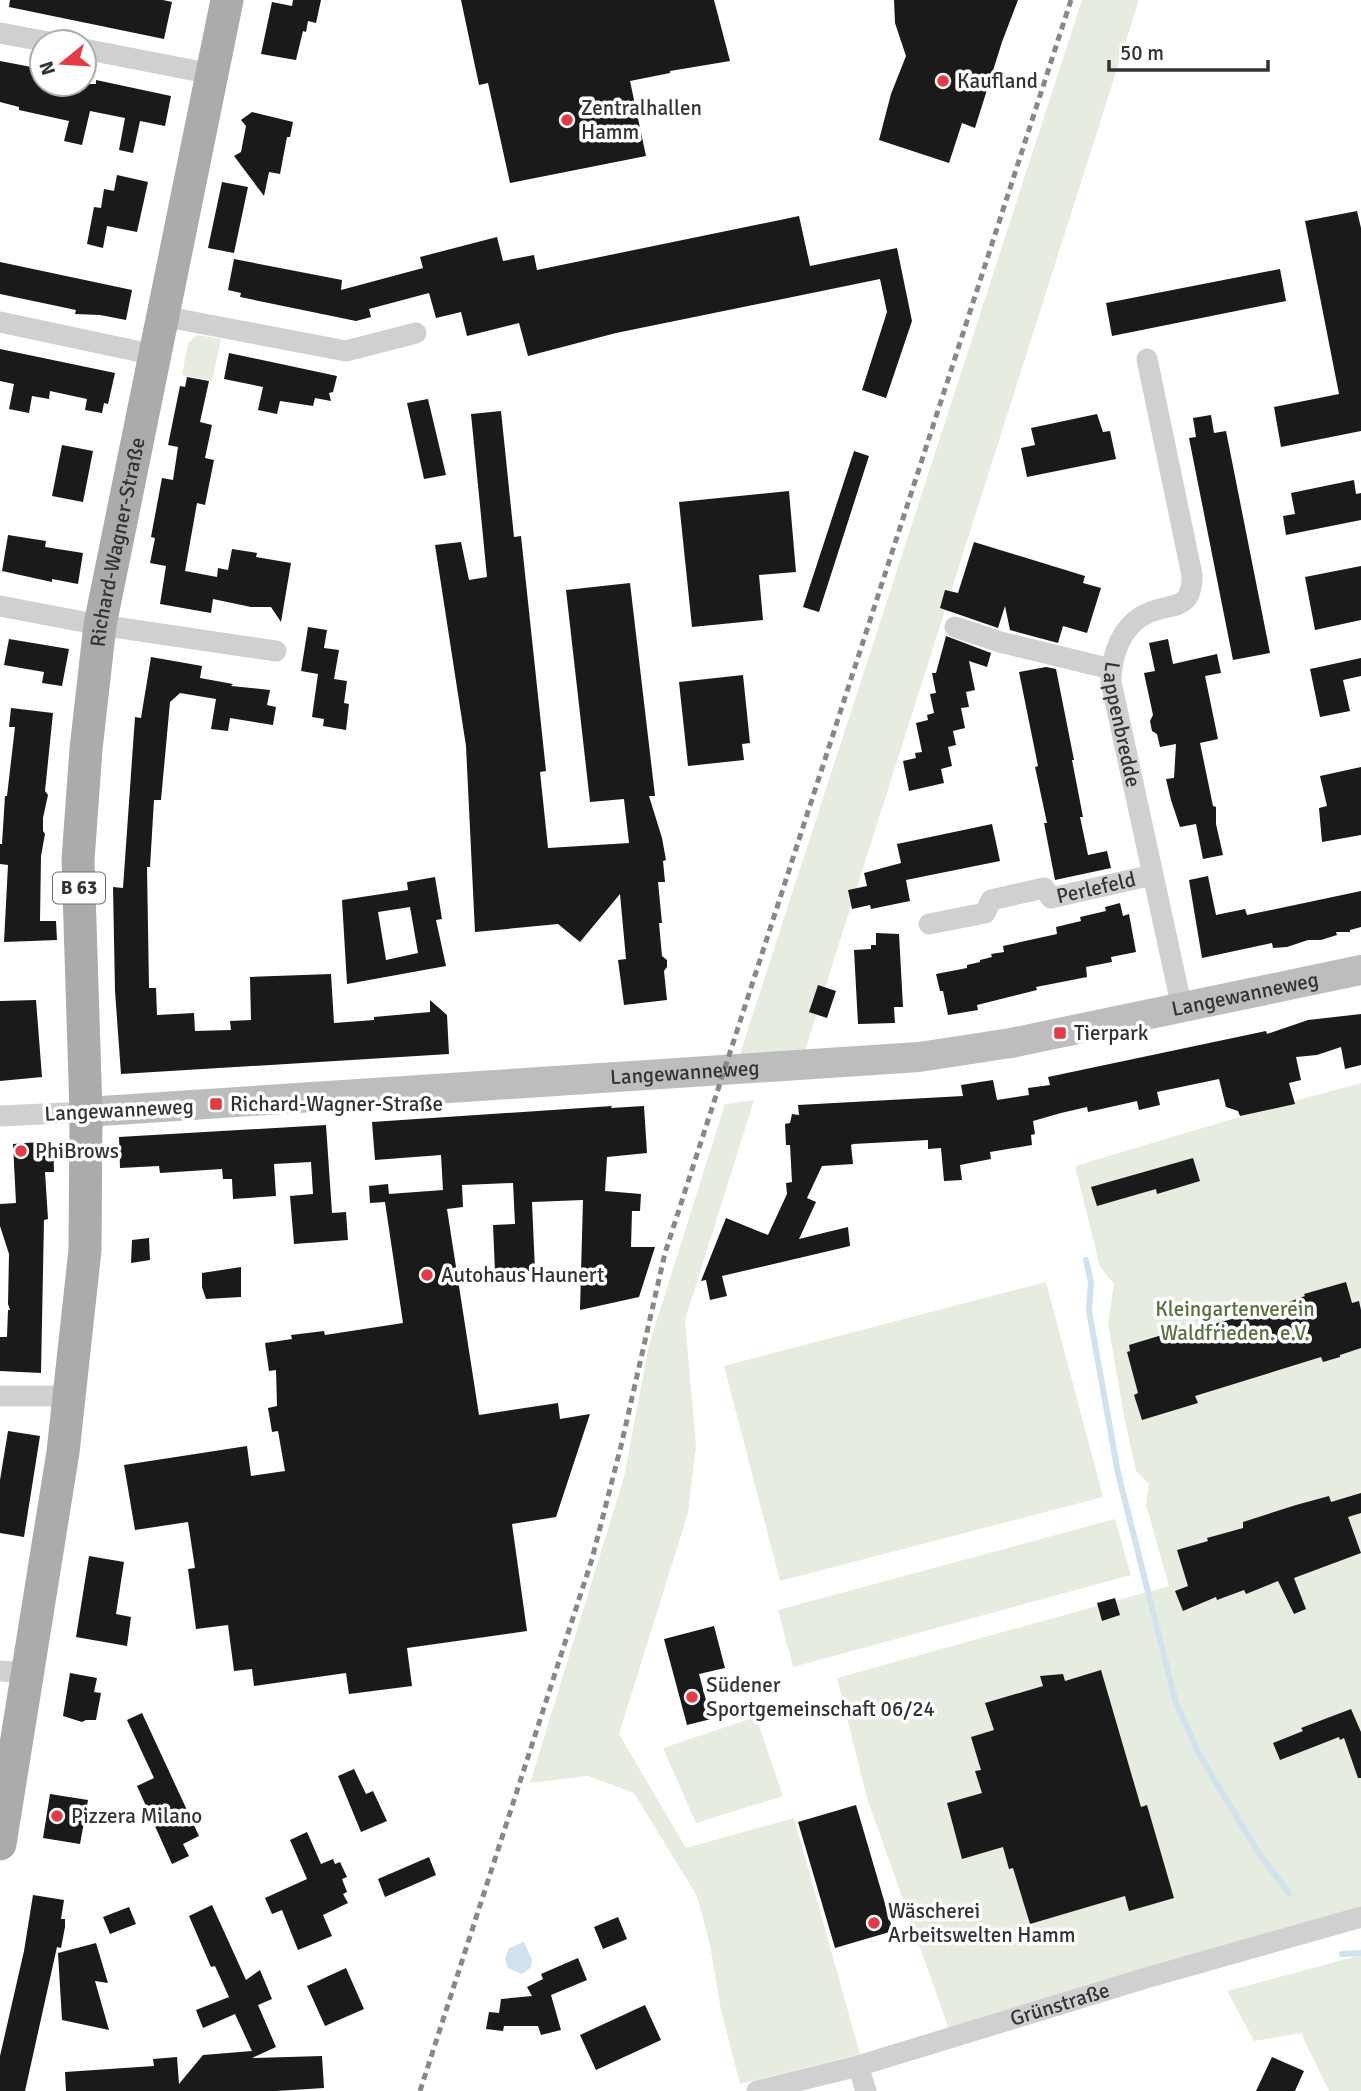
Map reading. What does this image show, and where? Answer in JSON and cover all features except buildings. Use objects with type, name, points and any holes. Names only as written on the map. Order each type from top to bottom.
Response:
[{"type":"main road","name":"Richard-Wagner-Straße","points":[[0,1844],[14,1672],[63,1452],[85,1250],[86,1112],[78,860],[86,750],[100,625],[227,0]]},
{"type":"street","points":[[0,33],[28,38]]},
{"type":"street","points":[[98,52],[212,74]]},
{"type":"street","points":[[162,316],[346,351],[416,333]]},
{"type":"street","points":[[0,322],[155,355]]},
{"type":"street","name":"Lappenbredde","points":[[1147,359],[1192,575],[1192,587],[1181,604],[1149,612],[1137,620],[1118,642],[1111,669],[1111,682],[1182,1008]]},
{"type":"street","points":[[0,606],[100,625],[276,651]]},
{"type":"street","points":[[955,627],[1000,642],[1111,669]]},
{"type":"street","name":"Perlefeld","points":[[929,925],[985,913],[991,900],[1044,888],[1051,898],[1152,875]]},
{"type":"street","name":"Langewanneweg","points":[[0,1116],[919,1057],[1012,1043],[1361,970]]},
{"type":"street","points":[[0,1396],[69,1396]]},
{"type":"street","name":"Grünstraße","points":[[757,2091],[858,2066],[1146,1978],[1361,1917]]},
{"type":"street","points":[[858,2066],[866,2091]]},
{"type":"green space","points":[[1082,0],[1139,0],[803,1057],[738,1060]]},
{"type":"green space","points":[[197,335],[221,339],[212,381],[182,375],[188,343]]},
{"type":"green space","name":"Kleingartenverein Waldfrieden. e.V.","points":[[1361,1083],[1361,1907],[949,2029],[867,1798],[837,1678],[1169,1586],[1146,1505],[1149,1484],[1136,1471],[1124,1416],[1108,1323],[1114,1284],[1100,1267],[1075,1166]]},
{"type":"green space","points":[[754,1100],[685,1320],[696,1446],[688,1513],[619,1734],[686,1848],[794,1818],[860,2054],[740,2084],[697,1896],[634,1793],[588,1776],[530,1783],[624,1477],[649,1345],[725,1104]]},
{"type":"green space","points":[[1046,1282],[1103,1497],[780,1581],[724,1366]]},
{"type":"green space","points":[[1115,1519],[1131,1575],[793,1667],[778,1610]]},
{"type":"green space","points":[[756,1717],[783,1796],[696,1823],[663,1748]]},
{"type":"green space","points":[[1361,1955],[1361,2091],[1329,2091],[1301,2033],[1254,2041],[1227,1991]]},
{"type":"water","points":[[524,1942],[532,1960],[531,1967],[522,1974],[508,1968],[505,1959],[509,1948]]},
{"type":"waterway","points":[[1086,1260],[1091,1282],[1089,1311],[1118,1473],[1176,1703],[1199,1754],[1258,1852],[1289,1893]]},
{"type":"waterway","points":[[1342,1954],[1361,1953]]},
{"type":"railway","points":[[420,2091],[592,1559],[665,1253],[1071,0]]},
{"type":"place","name":"Kaufland","points":[[943,81]]},
{"type":"place","name":"Zentralhallen Hamm","points":[[567,120]]},
{"type":"place","name":"Tierpark","points":[[1060,1033]]},
{"type":"place","name":"Richard-Wagner-Straße","points":[[216,1104]]},
{"type":"place","name":"PhiBrows","points":[[21,1151]]},
{"type":"place","name":"Autohaus Haunert","points":[[427,1275]]},
{"type":"place","name":"Südener Sportgemeinschaft 06/24","points":[[692,1697]]},
{"type":"place","name":"Pizzera Milano","points":[[57,1816]]},
{"type":"place","name":"Wäscherei Arbeitswelten Hamm","points":[[874,1923]]}]
